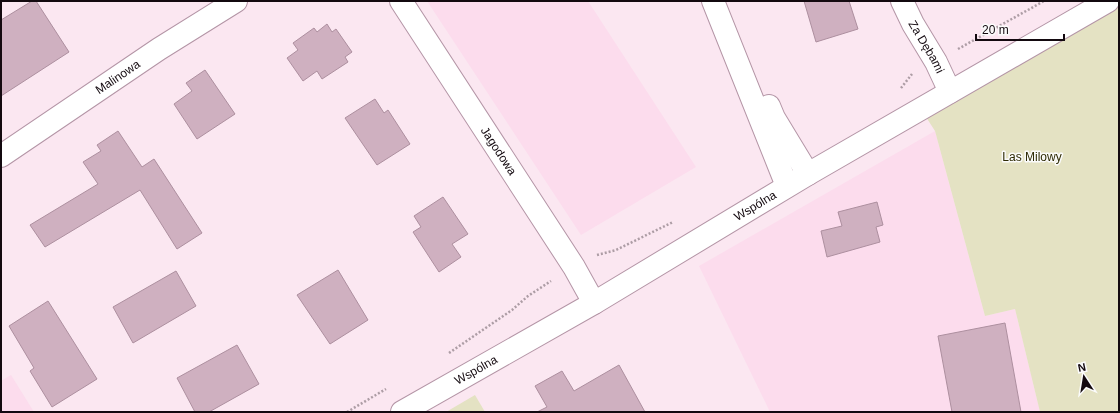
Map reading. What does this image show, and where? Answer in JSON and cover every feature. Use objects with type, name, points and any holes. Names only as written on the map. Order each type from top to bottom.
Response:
[{"type":"street","name":"Malinowa","points":[[1,156],[159,49],[236,1]]},
{"type":"street","name":"Jagodowa","points":[[400,1],[570,260],[594,303]]},
{"type":"street","points":[[713,1],[787,186]]},
{"type":"street","points":[[727,1],[774,118],[808,174]]},
{"type":"street","name":"Za Dębami","points":[[902,1],[913,24],[936,62],[950,92]]},
{"type":"street","name":"Wspólna","points":[[402,412],[594,303],[787,186],[1108,1]]},
{"type":"path","points":[[954,51],[1044,1]]},
{"type":"path","points":[[442,357],[512,310],[528,296],[557,277]]},
{"type":"path","points":[[347,412],[388,388]]},
{"type":"shaded area","points":[[427,1],[588,1],[696,167],[581,235]]},
{"type":"shaded area","points":[[935,131],[985,316],[1015,309],[1040,412],[770,412],[699,266]]},
{"type":"shaded area","points":[[11,375],[34,412],[1,412],[1,381]]},
{"type":"green space","name":"Las Milowy","points":[[1119,6],[1119,412],[1040,412],[1015,309],[985,316],[935,131],[926,117]]},
{"type":"green space","points":[[475,395],[485,412],[446,412]]},
{"type":"building","points":[[32,1],[36,1],[69,52],[1,96],[1,20]]},
{"type":"building","points":[[804,1],[849,1],[858,29],[816,42]]},
{"type":"building","points":[[327,24],[332,32],[336,29],[352,52],[345,57],[348,62],[322,79],[317,71],[303,81],[287,58],[298,50],[293,43],[314,28],[317,32]]},
{"type":"building","points":[[205,70],[235,114],[197,139],[174,104],[192,91],[186,83]]},
{"type":"building","points":[[375,99],[384,113],[388,110],[410,144],[377,165],[345,118]]},
{"type":"building","points":[[118,131],[142,167],[154,159],[202,233],[177,249],[140,190],[45,247],[30,225],[98,184],[83,162],[101,151],[97,145]]},
{"type":"building","points":[[443,197],[468,234],[452,244],[461,257],[439,272],[413,232],[421,227],[414,216]]},
{"type":"building","points":[[877,202],[883,225],[876,227],[880,242],[827,257],[821,231],[842,226],[838,212]]},
{"type":"building","points":[[338,270],[368,320],[330,344],[297,295]]},
{"type":"building","points":[[176,271],[196,306],[133,343],[113,307]]},
{"type":"building","points":[[48,301],[97,379],[52,407],[30,371],[34,368],[9,326]]},
{"type":"building","points":[[1005,323],[1021,412],[952,412],[938,336]]},
{"type":"building","points":[[237,345],[259,384],[209,412],[195,412],[177,378]]},
{"type":"building","points":[[619,365],[645,412],[537,412],[547,407],[535,386],[562,371],[574,391]]}]
